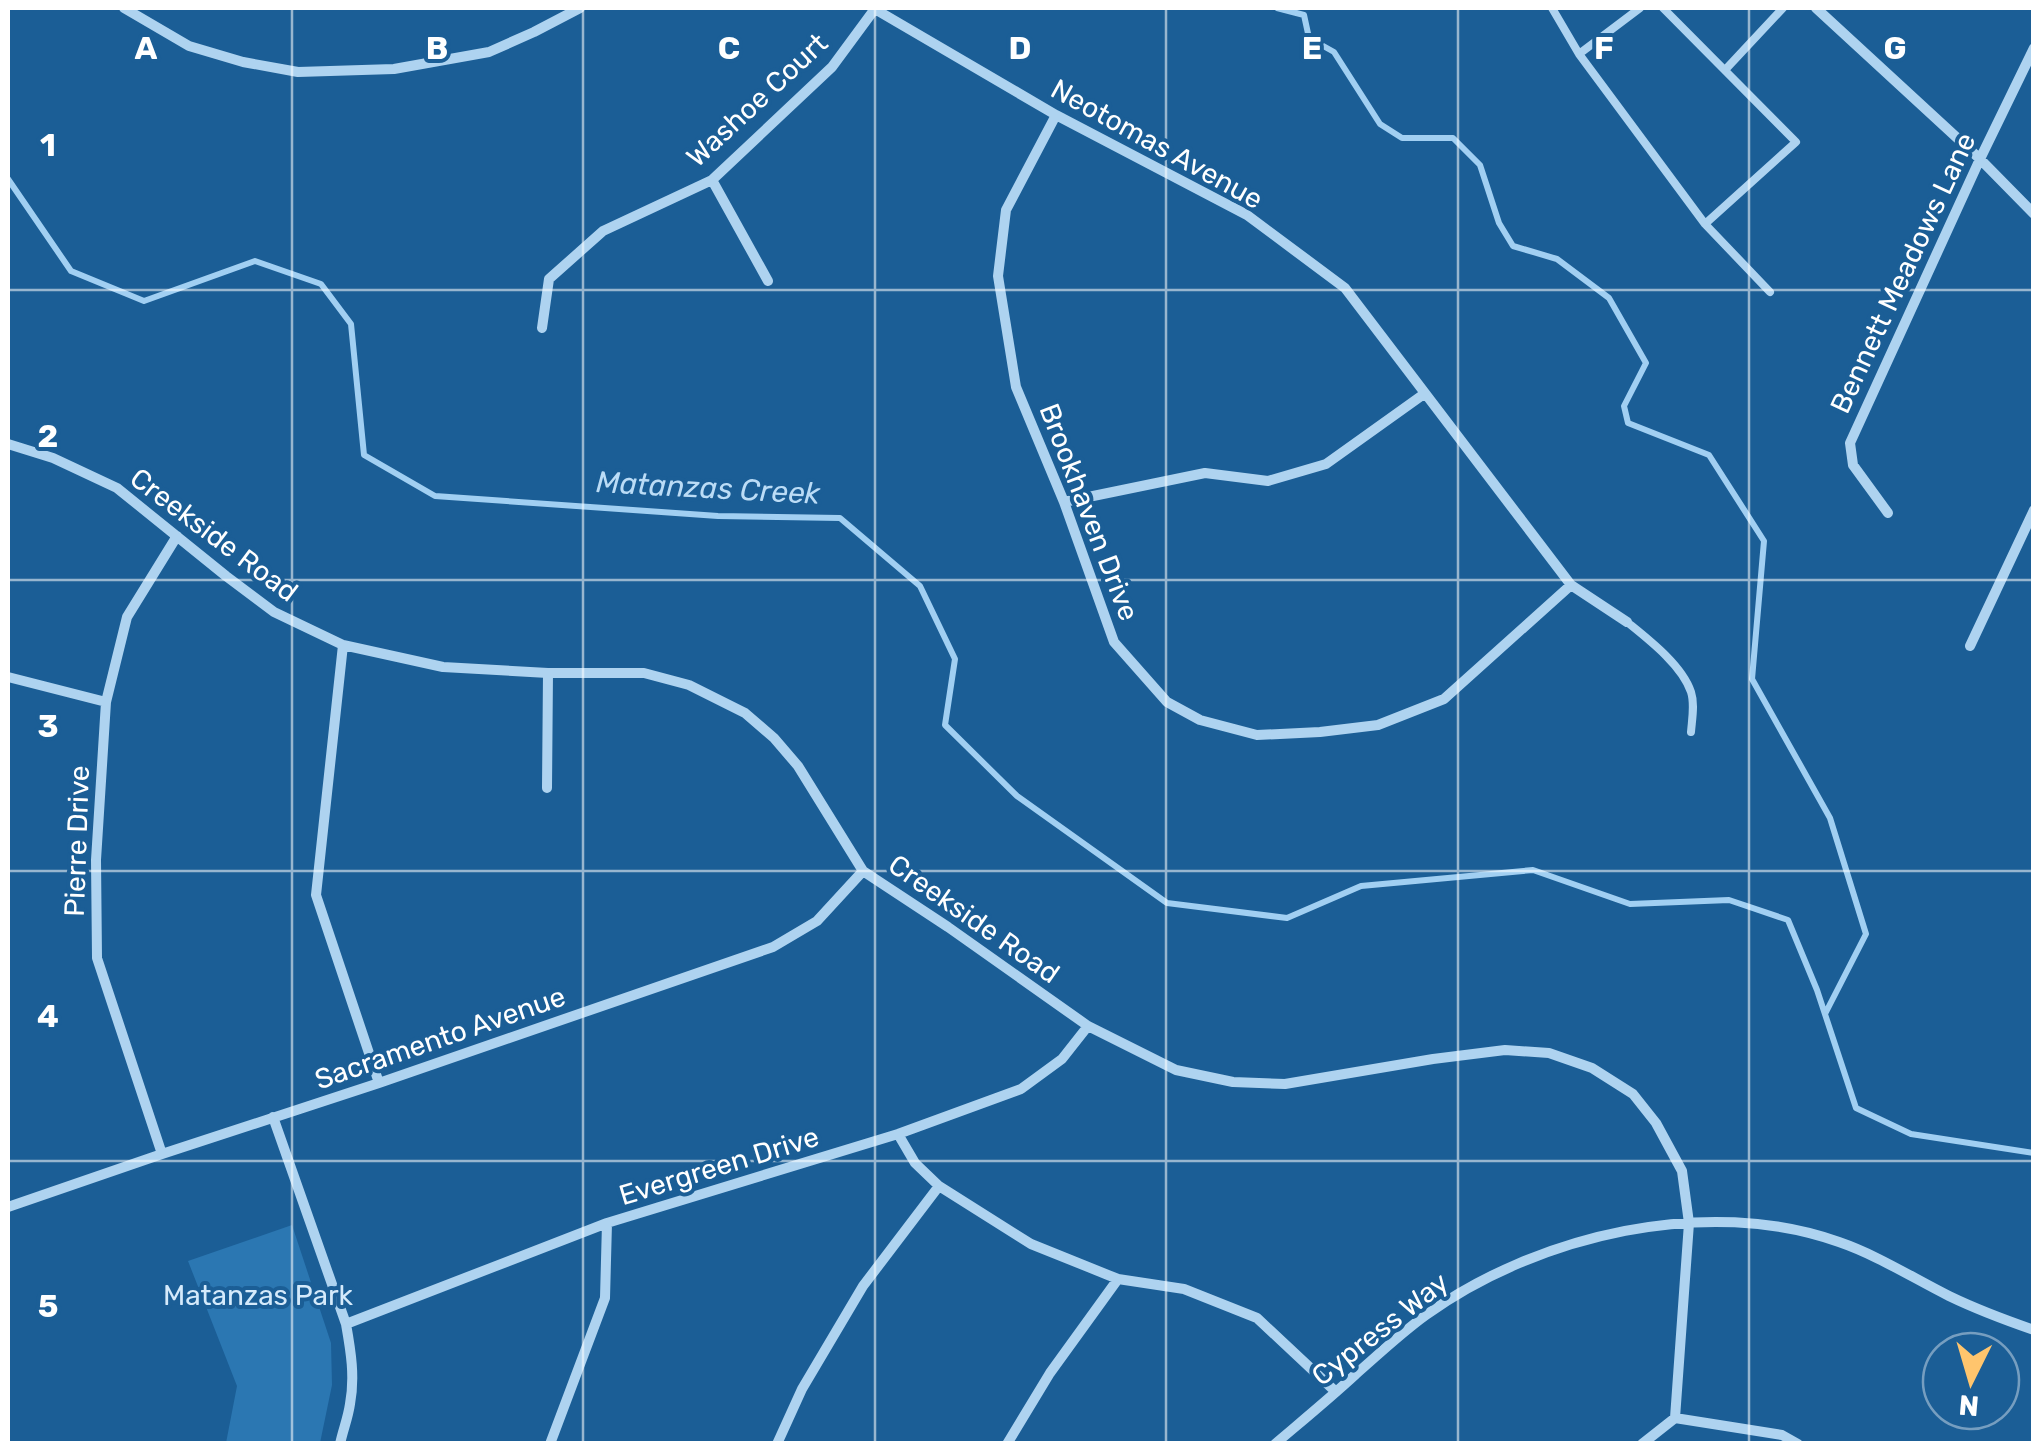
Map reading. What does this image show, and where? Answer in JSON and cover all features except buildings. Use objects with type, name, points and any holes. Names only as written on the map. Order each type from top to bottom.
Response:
[{"type":"street","points":[[124,8],[189,46],[298,72],[394,69],[489,52],[580,8]]},
{"type":"street","name":"Neotomas Avenue","points":[[874,8],[1056,115],[1247,215],[1345,288],[1571,585],[1627,622]]},
{"type":"street","name":"Washoe Court","points":[[542,328],[549,279],[603,230],[712,180],[832,68],[874,8]]},
{"type":"street","points":[[1816,8],[2034,214]]},
{"type":"street","name":"Bennett Meadows Lane","points":[[1888,513],[1852,465],[1850,443],[2034,48]]},
{"type":"street","name":"Brookhaven Drive","points":[[1056,115],[1006,210],[998,276],[1016,388],[1064,502],[1114,642],[1167,702],[1200,720],[1257,736],[1378,725],[1444,699],[1571,585]]},
{"type":"street","points":[[712,180],[768,282]]},
{"type":"street","points":[[1064,502],[1204,473],[1268,480],[1326,464],[1424,394]]},
{"type":"street","name":"Creekside Road","points":[[8,444],[53,458],[117,488],[274,612],[343,645],[443,667],[548,674],[644,673],[689,686],[744,713],[774,738],[798,766],[863,870],[1088,1026],[1176,1070],[1233,1082],[1285,1084],[1506,1050],[1550,1053],[1592,1068],[1634,1094],[1656,1123],[1682,1171],[1689,1223],[1675,1418]]},
{"type":"street","points":[[1970,646],[2034,510]]},
{"type":"street","name":"Pierre Drive","points":[[162,1154],[97,958],[96,860],[106,702],[127,617],[177,536]]},
{"type":"street","points":[[343,645],[316,895],[379,1083]]},
{"type":"street","points":[[547,788],[548,674]]},
{"type":"street","points":[[8,677],[106,702]]},
{"type":"street","name":"Sacramento Avenue","points":[[8,1207],[772,947],[816,921],[863,870]]},
{"type":"street","name":"Evergreen Drive","points":[[346,1324],[607,1224],[898,1134],[1021,1089],[1062,1059],[1088,1026]]},
{"type":"street","points":[[273,1117],[346,1324],[353,1380],[340,1444]]},
{"type":"street","points":[[898,1134],[915,1164],[940,1186],[1031,1244],[1118,1279],[1184,1290],[1257,1318],[1336,1392]]},
{"type":"street","points":[[777,1444],[802,1389],[863,1286],[940,1186]]},
{"type":"street","name":"Cypress Way","points":[[1275,1444],[1426,1315],[1490,1276],[1544,1252],[1609,1234],[1689,1223],[1753,1223],[1801,1230],[1863,1252],[1978,1309],[2034,1330]]},
{"type":"street","points":[[550,1444],[605,1298],[607,1224]]},
{"type":"street","points":[[1007,1444],[1050,1373],[1118,1279]]},
{"type":"street","points":[[1642,1444],[1675,1418],[1782,1434],[1798,1444]]},
{"type":"lane","points":[[1552,8],[1579,54],[1704,224],[1770,292]]},
{"type":"lane","points":[[1579,54],[1640,8]]},
{"type":"lane","points":[[1663,8],[1796,142],[1704,224]]},
{"type":"lane","points":[[1724,70],[1783,8]]},
{"type":"lane","points":[[1627,622],[1656,644],[1691,692],[1691,732]]},
{"type":"green space","name":"Matanzas Park","points":[[292,1225],[331,1343],[332,1385],[320,1443],[226,1443],[237,1386],[188,1261]]},
{"type":"waterway","points":[[1277,8],[1304,15],[1309,38],[1334,52],[1380,124],[1402,138],[1453,138],[1480,165],[1499,223],[1513,246],[1557,259],[1609,298],[1646,363],[1624,406],[1628,423],[1709,455],[1764,541],[1752,679],[1830,818],[1866,934],[1825,1014]]},
{"type":"waterway","name":"Matanzas Creek","points":[[8,179],[71,271],[144,301],[255,261],[321,284],[351,324],[364,455],[435,496],[718,516],[840,518],[920,586],[955,659],[945,725],[1017,796],[1167,903],[1287,918],[1361,886],[1533,870],[1630,904],[1729,900],[1788,920],[1817,990],[1856,1108],[1911,1134],[2034,1153]]}]
